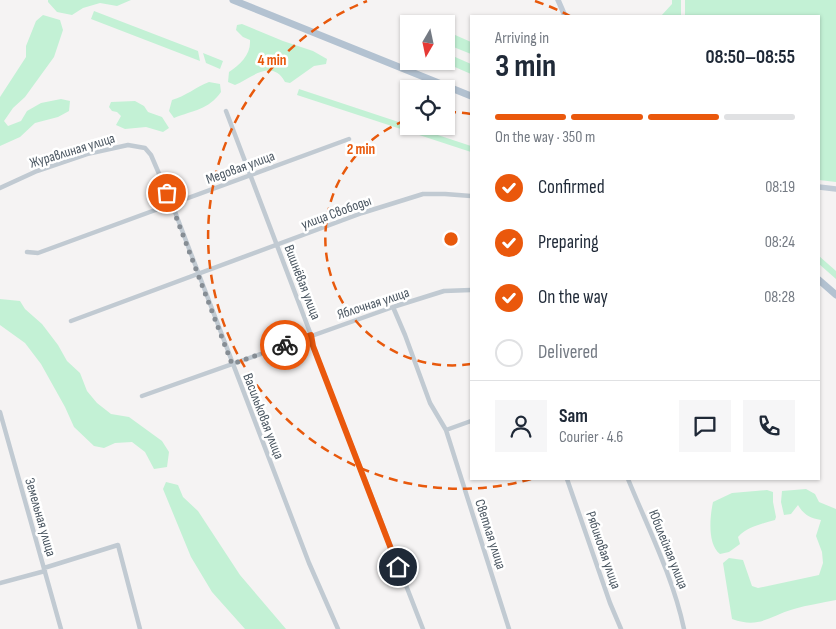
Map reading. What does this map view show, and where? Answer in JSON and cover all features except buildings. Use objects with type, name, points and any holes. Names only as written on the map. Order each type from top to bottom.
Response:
[{"type":"main road","points":[[233,0],[247,3],[470,96]]},
{"type":"main road","points":[[558,0],[565,15]]},
{"type":"main road","points":[[820,187],[836,189]]},
{"type":"main road","points":[[820,281],[836,295]]},
{"type":"street","name":"Вишнёвая улица","points":[[226,111],[311,335],[313,346],[423,629]]},
{"type":"street","name":"Медовая улица","points":[[27,252],[38,253],[349,140]]},
{"type":"street","name":"Журавлиная улица","points":[[0,188],[37,171],[87,154],[128,145],[145,148],[151,155],[163,182]]},
{"type":"street","name":"Васильковая улица","points":[[163,182],[310,564],[338,629]]},
{"type":"street","name":"улица Свободы","points":[[71,321],[362,213],[423,194],[470,196]]},
{"type":"street","name":"Яблочная улица","points":[[142,396],[393,307],[444,291],[470,290]]},
{"type":"street","name":"Светлая улица","points":[[393,307],[430,403],[446,430],[509,629]]},
{"type":"street","name":"Земельная улица","points":[[0,412],[61,629]]},
{"type":"street","points":[[446,430],[470,421]]},
{"type":"street","name":"Рябиновая улица","points":[[567,480],[610,603],[621,629]]},
{"type":"street","name":"Юбилейная улица","points":[[628,480],[666,570],[680,608],[684,629]]},
{"type":"street","points":[[0,583],[118,545],[140,629]]},
{"type":"green space","points":[[48,0],[131,0],[117,6],[100,3],[83,8],[72,15],[57,12]]},
{"type":"green space","points":[[672,0],[681,0],[681,15],[662,15],[672,4]]},
{"type":"green space","points":[[685,0],[836,0],[836,182],[820,180],[820,15],[685,15]]},
{"type":"green space","points":[[94,11],[198,51],[200,61],[91,19]]},
{"type":"green space","points":[[43,15],[60,20],[63,30],[54,57],[25,97],[13,108],[4,121],[8,126],[21,121],[27,111],[41,103],[61,99],[70,101],[69,111],[58,117],[35,123],[20,137],[0,146],[0,97],[26,57],[26,46],[36,21]]},
{"type":"green space","points":[[242,24],[313,51],[327,59],[326,64],[314,66],[290,83],[285,82],[274,71],[261,72],[235,85],[228,82],[229,72],[241,62],[249,50],[250,40],[243,37],[236,30],[237,25]]},
{"type":"green space","points":[[455,35],[470,42],[470,54],[455,48]]},
{"type":"green space","points":[[203,53],[223,61],[220,69],[206,63]]},
{"type":"green space","points":[[455,57],[470,64],[470,74],[455,67]]},
{"type":"green space","points":[[209,82],[220,84],[221,92],[216,98],[200,109],[174,118],[169,111],[172,100]]},
{"type":"green space","points":[[299,89],[400,122],[400,129],[297,95]]},
{"type":"green space","points":[[135,101],[144,106],[148,112],[162,117],[169,128],[163,132],[146,127],[125,129],[116,125],[121,116],[109,107],[111,102]]},
{"type":"green space","points":[[419,135],[438,135],[470,146],[470,152]]},
{"type":"green space","points":[[820,257],[836,271],[836,279],[820,265]]},
{"type":"green space","points":[[0,299],[20,301],[25,309],[42,324],[58,345],[67,361],[80,373],[87,391],[97,403],[111,414],[129,417],[162,441],[169,452],[167,467],[154,469],[145,452],[132,442],[115,443],[104,448],[94,446],[74,427],[41,364],[25,343],[0,325]]},
{"type":"green space","points":[[166,482],[178,485],[183,497],[198,511],[240,575],[286,629],[245,629],[212,592],[191,557],[163,489]]},
{"type":"green space","points":[[806,489],[815,494],[819,502],[836,509],[836,600],[799,608],[757,622],[750,623],[732,619],[723,563],[729,558],[743,560],[752,586],[758,588],[819,575],[823,563],[822,552],[816,536],[821,520],[808,516],[798,505],[791,514],[784,515],[781,502],[782,491]]},
{"type":"green space","points":[[767,490],[773,492],[775,520],[746,531],[738,537],[740,544],[729,552],[720,554],[713,544],[710,530],[713,502],[732,493]]},
{"type":"way so far","points":[[167,193],[232,364],[285,345]]},
{"type":"route","points":[[285,345],[311,335],[313,346],[398,567]]}]
